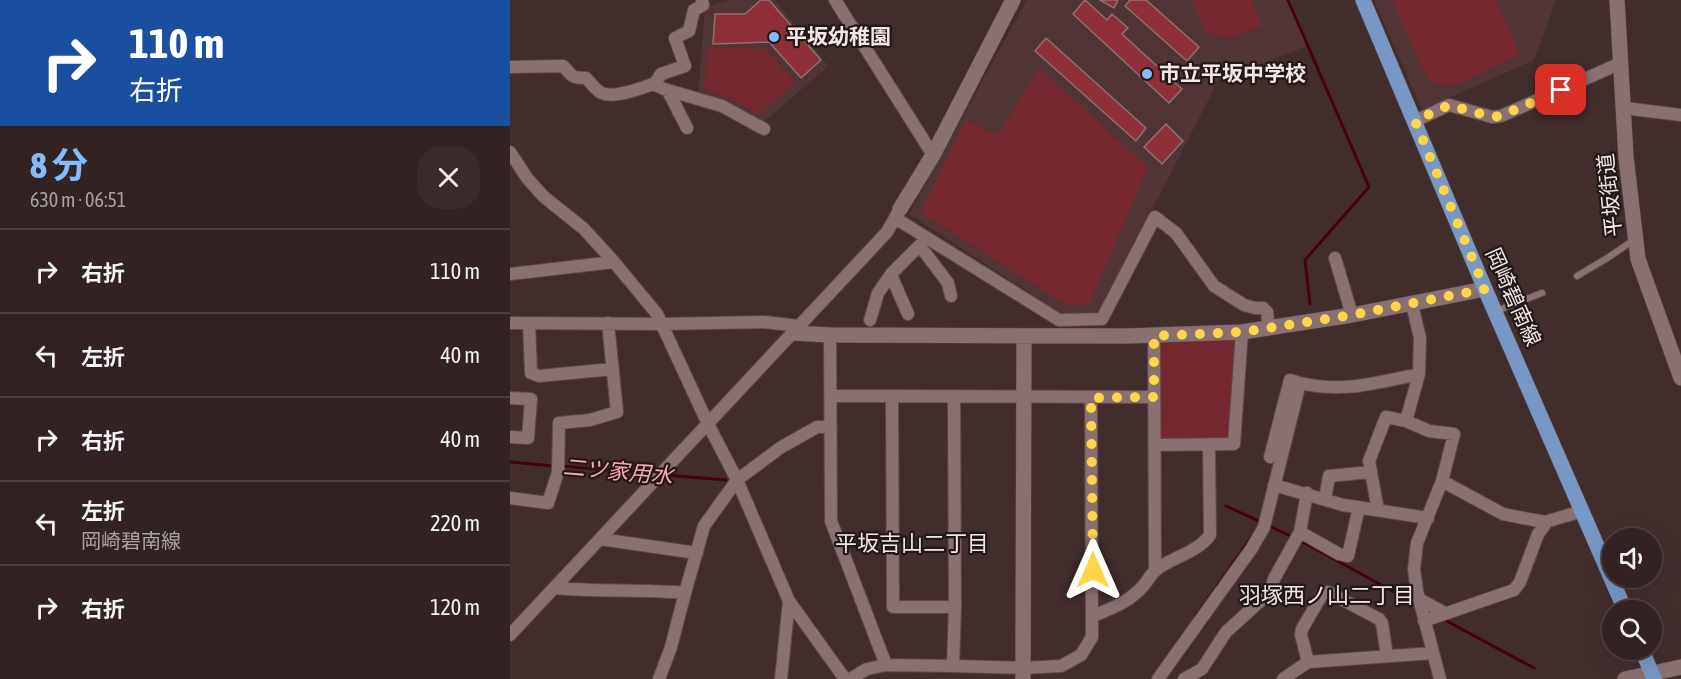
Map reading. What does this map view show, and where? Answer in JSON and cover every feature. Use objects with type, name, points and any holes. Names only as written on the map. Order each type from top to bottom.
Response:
[{"type":"main road","name":"岡崎碧南線","points":[[1363,0],[1485,289],[1621,600]]},
{"type":"main road","points":[[1646,660],[1653,676]]},
{"type":"street","points":[[510,67],[563,66],[574,78],[586,78],[600,92],[607,94],[630,92],[654,85],[662,74],[685,66],[675,38],[688,31],[694,10],[703,5],[702,0]]},
{"type":"street","points":[[836,0],[933,155]]},
{"type":"street","points":[[510,635],[887,232],[933,155],[1013,0]]},
{"type":"street","name":"平坂街道","points":[[1617,0],[1626,157],[1638,259],[1681,378]]},
{"type":"street","points":[[1415,121],[1449,105],[1492,117],[1500,116],[1621,63]]},
{"type":"street","points":[[654,85],[722,106],[764,129]]},
{"type":"street","points":[[668,91],[687,128]]},
{"type":"street","points":[[1624,108],[1681,115]]},
{"type":"street","points":[[510,152],[527,178],[543,196],[584,229],[614,262],[648,302],[663,324],[708,424],[737,480],[789,601],[844,679]]},
{"type":"street","points":[[898,214],[923,242],[948,283],[951,296]]},
{"type":"street","points":[[923,242],[1059,320],[1102,319],[1155,217],[1176,233],[1214,286],[1244,305],[1263,308],[1267,312],[1269,328]]},
{"type":"street","points":[[870,320],[878,293],[891,275],[923,242]]},
{"type":"street","points":[[1335,258],[1352,315]]},
{"type":"street","points":[[510,274],[614,262]]},
{"type":"street","points":[[891,275],[908,314]]},
{"type":"street","points":[[510,324],[764,322],[830,335],[1154,336],[1242,332],[1352,315],[1485,289]]},
{"type":"street","points":[[1406,421],[1419,374],[1420,338],[1412,304]]},
{"type":"street","points":[[529,323],[531,373],[539,376],[613,369]]},
{"type":"street","points":[[510,498],[548,502],[558,472],[559,423],[590,420],[617,412],[608,323]]},
{"type":"street","points":[[1155,445],[1234,444],[1242,332]]},
{"type":"street","points":[[830,335],[831,521],[886,665]]},
{"type":"street","points":[[1023,673],[1024,336]]},
{"type":"street","points":[[1154,336],[1155,570]]},
{"type":"street","points":[[1158,679],[1252,548],[1264,527],[1274,485],[1276,451],[1297,382],[1322,388],[1341,389],[1419,374]]},
{"type":"street","points":[[831,396],[1154,397]]},
{"type":"street","points":[[892,396],[893,607],[955,607]]},
{"type":"street","points":[[953,666],[954,397]]},
{"type":"street","points":[[510,398],[531,399],[528,438],[510,437]]},
{"type":"street","points":[[850,679],[867,669],[886,665],[953,666],[1023,673],[1061,666],[1081,655],[1092,637],[1093,616],[1091,398]]},
{"type":"street","points":[[1378,510],[1369,461],[1386,417],[1406,421],[1429,430],[1454,434],[1442,481],[1417,543],[1414,569],[1424,621],[1440,679]]},
{"type":"street","points":[[659,679],[671,647],[705,526],[737,480],[780,447],[817,427],[831,427]]},
{"type":"street","points":[[1093,616],[1125,603],[1155,570],[1206,541],[1210,535],[1209,446]]},
{"type":"street","points":[[1325,499],[1329,476],[1370,472]]},
{"type":"street","points":[[1442,481],[1503,514],[1547,522],[1582,511]]},
{"type":"street","points":[[1274,485],[1359,507],[1428,518]]},
{"type":"street","points":[[1184,679],[1202,669],[1226,632],[1269,594],[1275,577],[1300,532],[1307,494]]},
{"type":"street","points":[[1300,532],[1339,555],[1348,556],[1359,507]]},
{"type":"street","points":[[1424,621],[1514,590],[1520,582],[1538,534],[1547,522]]},
{"type":"street","points":[[600,539],[697,553]]},
{"type":"street","points":[[555,588],[648,589],[685,593]]},
{"type":"street","points":[[1308,662],[1301,635],[1302,628],[1323,593],[1328,592],[1382,622],[1387,656]]},
{"type":"street","points":[[1419,599],[1445,613]]},
{"type":"street","points":[[781,679],[789,601]]},
{"type":"street","points":[[1283,679],[1308,662],[1432,653]]},
{"type":"street","points":[[1625,679],[1653,676],[1681,667]]},
{"type":"lane","points":[[1577,276],[1609,258],[1636,238]]},
{"type":"lane","points":[[1496,311],[1542,293]]},
{"type":"shaded area","points":[[731,0],[775,0],[828,66],[765,121],[698,95],[705,8]]},
{"type":"shaded area","points":[[1027,0],[1291,0],[1309,45],[1218,81],[1099,313],[1062,314],[909,214]]},
{"type":"shaded area","points":[[1191,0],[1251,0],[1262,27],[1228,39],[1206,32]]},
{"type":"shaded area","points":[[1374,0],[1556,0],[1534,60],[1422,110]]},
{"type":"shaded area","points":[[1392,0],[1496,0],[1520,55],[1451,87],[1428,80]]},
{"type":"shaded area","points":[[708,47],[765,49],[795,82],[759,115],[732,99],[704,91]]},
{"type":"shaded area","points":[[1039,69],[1148,167],[1089,305],[1066,305],[921,213],[966,120],[998,135]]},
{"type":"shaded area","points":[[1236,339],[1229,441],[1162,441],[1159,436],[1159,346],[1162,343]]},
{"type":"building","points":[[761,0],[769,0],[821,60],[801,78],[769,42],[713,44],[715,14],[745,14]]},
{"type":"building","points":[[1085,0],[1107,20],[1112,14],[1128,28],[1122,34],[1182,89],[1169,103],[1073,14]]},
{"type":"building","points":[[1100,0],[1118,0],[1114,8]]},
{"type":"building","points":[[1130,0],[1146,0],[1199,47],[1187,61],[1125,6]]},
{"type":"building","points":[[1046,38],[1146,128],[1136,141],[1035,51]]},
{"type":"building","points":[[1166,124],[1183,141],[1162,164],[1144,147]]},
{"type":"waterway","points":[[1288,0],[1369,187],[1305,260],[1310,304]]},
{"type":"waterway","name":"二ツ家用水","points":[[510,462],[554,466]]},
{"type":"waterway","name":"二ツ家用水","points":[[561,466],[656,474]]},
{"type":"waterway","name":"二ツ家用水","points":[[665,475],[726,480]]},
{"type":"waterway","name":"二ツ家用水","points":[[1226,506],[1263,523]]},
{"type":"waterway","name":"二ツ家用水","points":[[1269,526],[1293,537]]},
{"type":"waterway","points":[[1196,616],[1252,536]]},
{"type":"waterway","name":"二ツ家用水","points":[[1299,540],[1416,604]]},
{"type":"waterway","name":"二ツ家用水","points":[[1443,619],[1534,668]]},
{"type":"place","name":"平坂幼稚園","points":[[774,37]]},
{"type":"place","name":"市立平坂中学校","points":[[1147,74]]},
{"type":"district","name":"平坂吉山二丁目","points":[[912,543]]},
{"type":"district","name":"羽塚西ノ山二丁目","points":[[1327,595]]},
{"type":"route","points":[[1093,570],[1091,398],[1154,397],[1154,336],[1242,332],[1352,315],[1485,289],[1415,121],[1449,105],[1496,117],[1561,90]]}]
